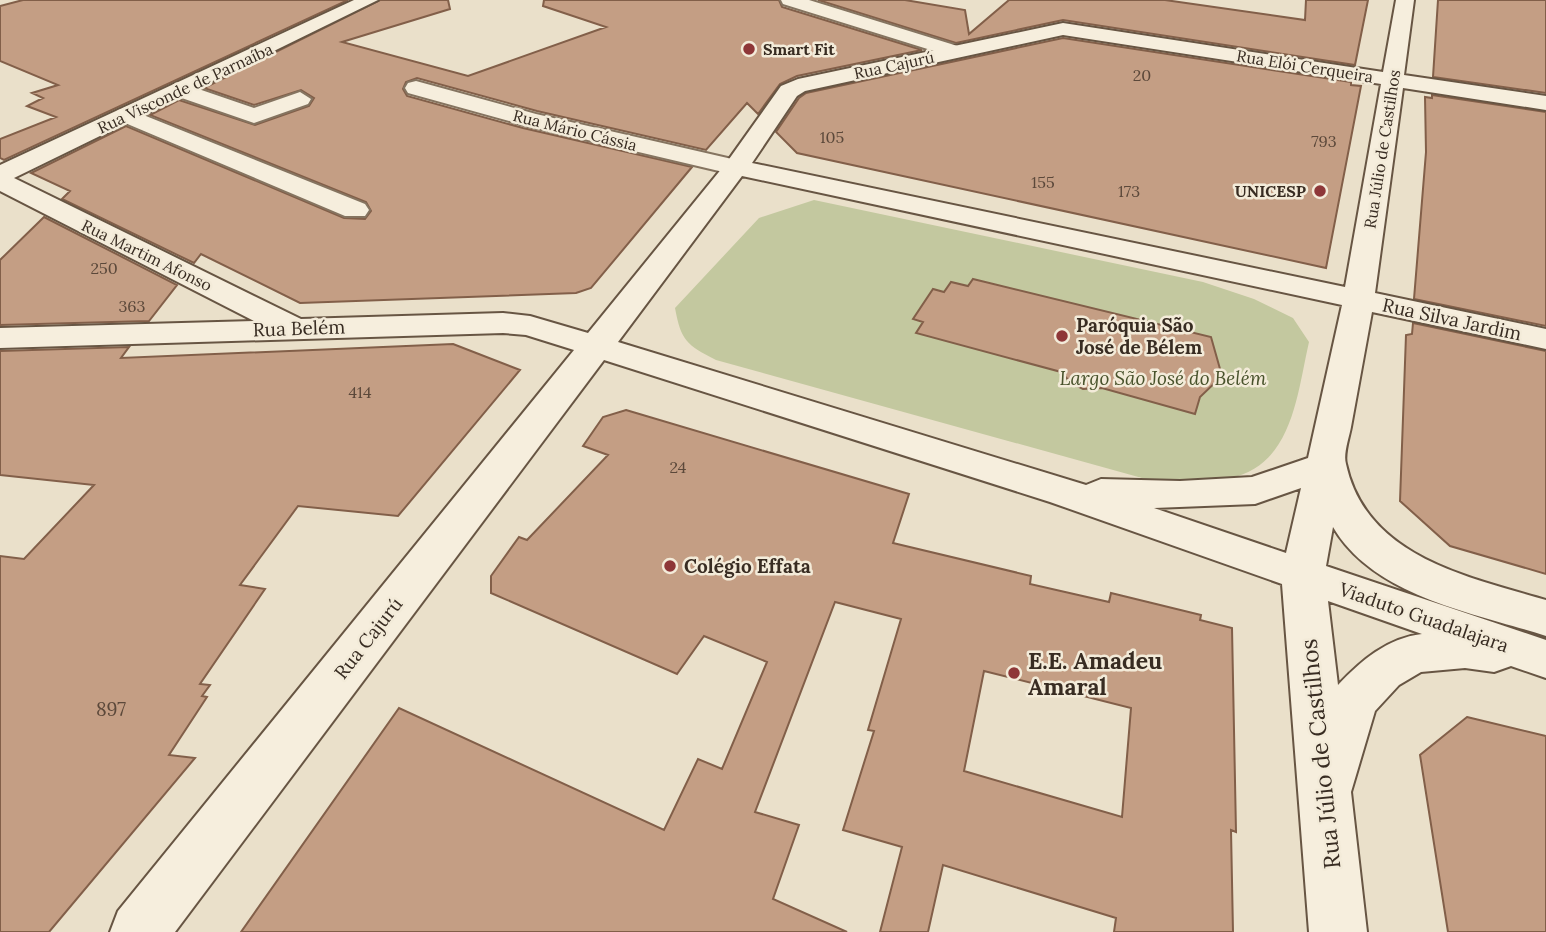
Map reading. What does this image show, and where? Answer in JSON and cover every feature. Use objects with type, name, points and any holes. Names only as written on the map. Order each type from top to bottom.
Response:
[{"type":"street","name":"Rua Visconde de Parnaíba","points":[[0,175],[369,0]]},
{"type":"street","points":[[790,0],[957,52]]},
{"type":"street","name":"Rua Júlio de Castilhos","points":[[1359,298],[1405,0]]},
{"type":"street","name":"Rua Cajurú","points":[[736,167],[789,91],[798,86],[1063,29]]},
{"type":"street","name":"Rua Elói Cerqueira","points":[[1063,29],[1546,103]]},
{"type":"street","name":"Rua Mário Cássia","points":[[416,88],[556,126],[736,167]]},
{"type":"street","points":[[181,90],[254,116],[300,99]]},
{"type":"street","points":[[126,115],[355,210]]},
{"type":"street","points":[[736,167],[1359,298],[1303,575],[1064,492],[596,344],[736,167]]},
{"type":"street","name":"Rua Martim Afonso","points":[[0,181],[293,328]]},
{"type":"street","points":[[124,335],[177,312],[189,301],[199,281]]},
{"type":"street","name":"Rua Silva Jardim","points":[[1359,298],[1546,339]]},
{"type":"street","name":"Rua Belém","points":[[0,338],[502,323],[554,331],[596,344]]},
{"type":"street","name":"Rua Cajurú","points":[[139,932],[596,344]]},
{"type":"street","points":[[1064,492],[1180,495],[1255,489],[1327,465]]},
{"type":"street","name":"Viaduto Guadalajara","points":[[1327,465],[1356,529],[1394,561],[1444,584],[1544,645]]},
{"type":"street","name":"Rua Júlio de Castilhos","points":[[1303,575],[1338,932]]},
{"type":"street","name":"Viaduto Guadalajara","points":[[1303,575],[1544,645]]},
{"type":"street","points":[[1324,799],[1353,701],[1381,671],[1413,654],[1544,645]]},
{"type":"green space","name":"Largo São José do Belém","points":[[814,200],[1203,282],[1254,299],[1293,318],[1309,342],[1289,425],[1280,443],[1267,459],[1251,471],[1230,478],[1160,483],[716,360],[692,346],[683,335],[675,308],[759,218]]},
{"type":"building","points":[[23,0],[348,0],[4,160],[0,158],[0,139],[56,117],[27,106],[43,98],[32,93],[58,85],[0,61],[0,6]]},
{"type":"building","points":[[380,0],[448,0],[450,9],[342,42],[468,76],[606,27],[543,6],[544,0],[779,0],[782,7],[922,50],[797,76],[780,84],[758,114],[747,103],[706,150],[537,111],[417,78],[406,82],[403,89],[407,96],[523,128],[692,167],[591,288],[576,293],[300,303],[201,254],[194,263],[62,199],[70,191],[31,173],[126,126],[344,218],[365,219],[371,211],[366,202],[150,115],[179,100],[255,125],[309,106],[314,98],[301,90],[254,105],[204,88]]},
{"type":"building","points":[[818,0],[905,0],[965,10],[969,34],[1009,0],[1165,0],[1305,20],[1306,0],[1368,0],[1355,65],[1063,20],[956,43]]},
{"type":"building","points":[[1438,0],[1546,0],[1546,93],[1433,77]]},
{"type":"building","points":[[1063,38],[1351,82],[1351,85],[1361,86],[1326,268],[797,153],[776,132],[799,98],[806,93]]},
{"type":"building","points":[[1432,95],[1546,112],[1546,326],[1414,299],[1426,152],[1425,97],[1432,98]]},
{"type":"building","points":[[44,217],[177,285],[149,321],[0,325],[0,260]]},
{"type":"building","points":[[973,279],[1211,337],[1222,376],[1200,397],[1195,414],[1102,388],[1083,389],[1071,383],[1061,372],[916,333],[923,322],[913,319],[933,289],[944,292],[951,282],[968,286]]},
{"type":"building","points":[[1413,323],[1546,351],[1546,574],[1450,546],[1400,501],[1406,335],[1412,334]]},
{"type":"building","points":[[453,344],[520,370],[398,516],[298,506],[240,585],[265,589],[200,684],[210,685],[202,696],[207,697],[169,755],[195,758],[49,932],[0,932],[0,556],[24,559],[94,485],[0,475],[0,351],[129,347],[121,358]]},
{"type":"building","points":[[626,410],[909,494],[893,543],[1031,576],[1030,584],[1109,602],[1111,593],[1201,615],[1200,620],[1232,628],[1236,832],[1231,830],[1233,932],[1114,932],[1116,918],[943,865],[928,932],[880,932],[902,847],[843,830],[874,731],[868,730],[901,619],[835,602],[755,812],[799,825],[773,899],[847,932],[241,932],[399,708],[664,830],[698,759],[722,769],[767,662],[704,636],[677,674],[491,593],[491,576],[519,537],[527,540],[608,455],[583,446],[603,417]],"holes":[[[984,671],[1131,708],[1122,817],[964,771]]]},
{"type":"building","points":[[1467,717],[1546,736],[1546,932],[1448,932],[1420,755]]},
{"type":"place","name":"Smart Fit","points":[[749,49]]},
{"type":"place","name":"UNICESP","points":[[1320,191]]},
{"type":"place","name":"Paróquia São José de Bélem","points":[[1062,336]]},
{"type":"place","name":"Colégio Effata","points":[[670,566]]},
{"type":"place","name":"E.E. Amadeu Amaral","points":[[1014,673]]}]
